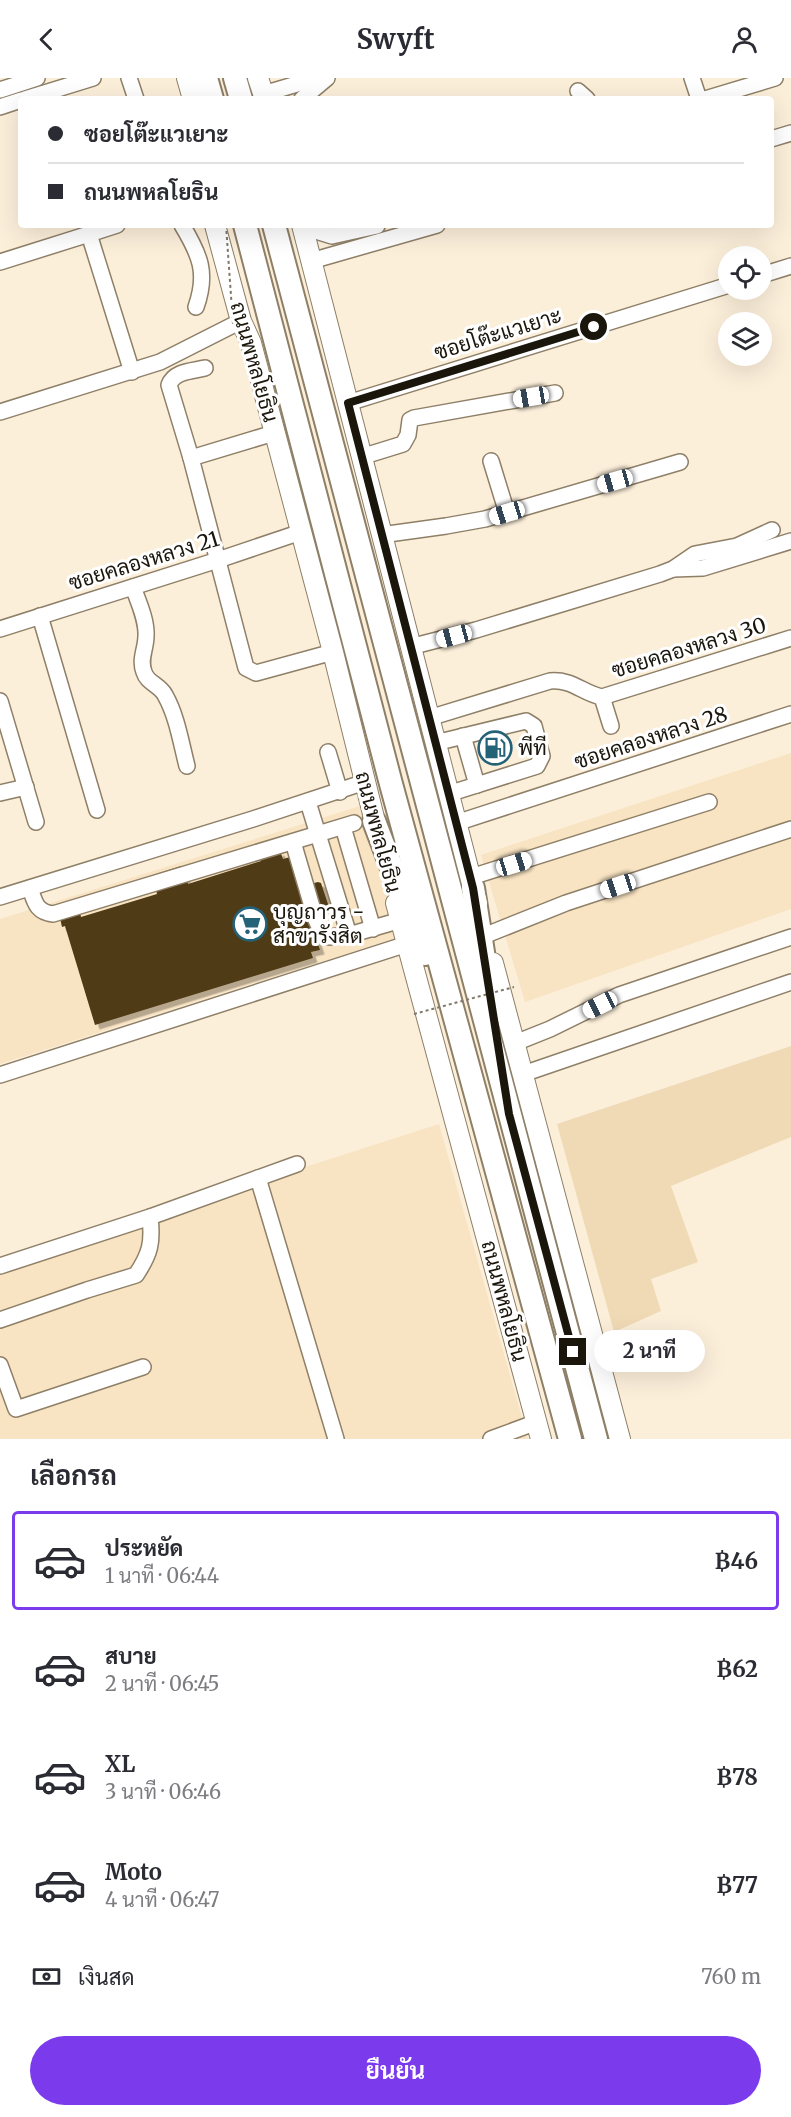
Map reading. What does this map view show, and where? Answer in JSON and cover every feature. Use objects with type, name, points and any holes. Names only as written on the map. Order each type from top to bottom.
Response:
[{"type":"highway","points":[[206,78],[211,96]]},
{"type":"highway","points":[[235,78],[240,96]]},
{"type":"highway","name":"ถนนพหลโยธิน","points":[[246,228],[391,784],[570,1439]]},
{"type":"highway","points":[[275,228],[596,1439]]},
{"type":"highway","points":[[357,824],[474,1084]]},
{"type":"highway","points":[[472,883],[509,1114]]},
{"type":"main road","points":[[176,78],[180,96]]},
{"type":"main road","points":[[188,78],[192,96]]},
{"type":"main road","name":"ถนนพหลโยธิน","points":[[216,228],[237,323],[251,343],[333,652],[364,782],[357,824],[401,920],[539,1430]]},
{"type":"main road","points":[[227,228],[250,317],[251,343]]},
{"type":"main road","points":[[303,228],[448,794],[621,1439]]},
{"type":"street","points":[[0,90],[37,78]]},
{"type":"street","points":[[36,96],[93,78]]},
{"type":"street","points":[[129,78],[135,96]]},
{"type":"street","points":[[266,89],[317,78]]},
{"type":"street","points":[[306,96],[327,78]]},
{"type":"street","points":[[692,78],[698,96]]},
{"type":"street","points":[[715,96],[775,78]]},
{"type":"street","points":[[0,107],[18,102]]},
{"type":"street","points":[[774,138],[791,133]]},
{"type":"street","points":[[0,262],[107,228]]},
{"type":"street","points":[[184,228],[197,250],[203,285],[196,307]]},
{"type":"street","points":[[308,228],[332,236],[368,228]]},
{"type":"street","points":[[311,261],[426,228]]},
{"type":"street","points":[[88,234],[132,372]]},
{"type":"street","points":[[197,250],[221,246]]},
{"type":"street","points":[[772,272],[791,266]]},
{"type":"street","name":"ซอยโต๊ะแวเยาะ","points":[[348,403],[718,288]]},
{"type":"street","points":[[0,412],[132,372],[175,355],[237,323]]},
{"type":"street","points":[[205,368],[176,375],[171,378],[169,385],[191,458],[246,668],[256,673],[333,652]]},
{"type":"street","points":[[361,457],[403,444],[410,420],[414,418],[555,393]]},
{"type":"street","points":[[191,458],[274,432]]},
{"type":"street","points":[[491,461],[507,513]]},
{"type":"street","points":[[381,535],[465,523],[507,513],[680,462]]},
{"type":"street","points":[[410,647],[476,630],[660,574],[673,569],[695,554],[737,546],[772,530]]},
{"type":"street","name":"ซอยคลองหลวง 21","points":[[0,628],[301,532]]},
{"type":"street","points":[[673,569],[703,568],[791,541]]},
{"type":"street","points":[[133,587],[146,628],[142,662],[144,674],[150,682],[160,687],[168,702],[187,766]]},
{"type":"street","points":[[40,616],[97,810]]},
{"type":"street","name":"ซอยคลองหลวง 30","points":[[429,718],[550,681],[570,682],[594,696],[602,697],[791,638]]},
{"type":"street","points":[[602,697],[611,726]]},
{"type":"street","points":[[0,701],[3,723],[36,822]]},
{"type":"street","name":"ซอยคลองหลวง 28","points":[[456,823],[791,714]]},
{"type":"street","points":[[435,743],[526,721],[534,726],[542,756],[537,766],[448,794]]},
{"type":"street","points":[[463,736],[477,785]]},
{"type":"street","points":[[328,752],[340,792]]},
{"type":"street","points":[[0,897],[340,792],[364,782]]},
{"type":"street","points":[[0,793],[26,787]]},
{"type":"street","points":[[308,802],[350,935]]},
{"type":"street","points":[[472,883],[709,802]]},
{"type":"street","points":[[30,888],[37,908],[44,913],[53,914],[357,824],[374,929]]},
{"type":"street","points":[[486,935],[566,903],[791,830]]},
{"type":"street","points":[[293,842],[321,931],[329,938],[350,935],[401,920]]},
{"type":"street","points":[[515,1044],[619,995],[791,937]]},
{"type":"street","points":[[0,1075],[407,944]]},
{"type":"street","points":[[523,1074],[791,982]]},
{"type":"street","points":[[0,1266],[150,1217],[297,1164]]},
{"type":"street","points":[[258,1178],[336,1439]]},
{"type":"street","points":[[0,1320],[136,1275],[148,1257],[152,1234],[150,1217]]},
{"type":"street","points":[[0,1365],[16,1409],[143,1367]]},
{"type":"street","points":[[491,1439],[539,1430]]},
{"type":"path","points":[[226,228],[237,323]]},
{"type":"path","points":[[414,1014],[514,987]]},
{"type":"shaded area","points":[[791,753],[791,909],[525,1002],[481,855]]},
{"type":"shaded area","points":[[360,806],[399,937],[0,1064],[0,919]]},
{"type":"shaded area","points":[[791,1046],[791,1137],[671,1186],[698,1262],[651,1279],[661,1311],[614,1332],[557,1124]]},
{"type":"shaded area","points":[[439,1124],[528,1439],[0,1439],[0,1265]]},
{"type":"building","points":[[280,851],[283,859],[290,857],[299,887],[321,883],[329,907],[309,915],[320,950],[311,952],[313,958],[95,1025],[65,926],[62,927],[60,918],[80,912],[81,917],[157,894],[153,875],[181,866],[188,884],[261,861],[259,858]]},
{"type":"place","name":"พีที","points":[[495,748]]},
{"type":"place","name":"บุญถาวร - สาขารังสิต","points":[[250,924]]},
{"type":"route","points":[[573,1352],[509,1114],[473,888],[348,403],[594,327]]}]
